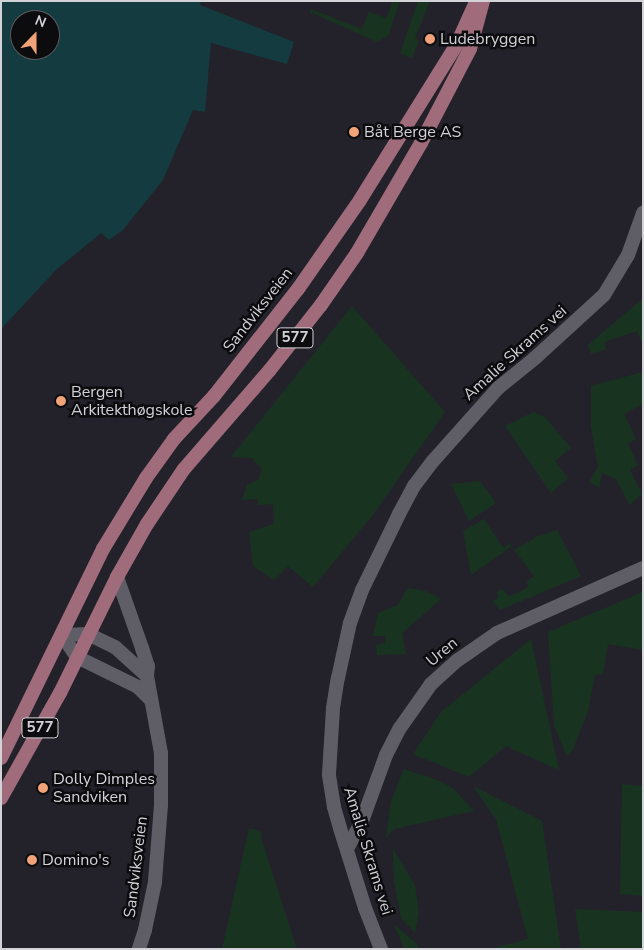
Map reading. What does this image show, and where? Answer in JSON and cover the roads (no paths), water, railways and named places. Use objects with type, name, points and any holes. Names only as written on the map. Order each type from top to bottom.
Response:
[{"type":"main road","name":"Sandviksveien","points":[[62,635],[103,549],[146,478],[174,439],[214,396],[298,289],[355,208],[457,44],[476,1]]},
{"type":"main road","name":"577","points":[[1,798],[60,693],[117,577],[147,524],[184,468],[269,371],[321,305],[357,253],[422,143],[470,49],[483,1]]},
{"type":"main road","name":"577","points":[[1,758],[62,635]]},
{"type":"street","name":"Amalie Skrams vei","points":[[381,949],[365,908],[334,807],[329,774],[333,708],[350,623],[362,590],[384,542],[414,486],[476,411],[498,388],[535,358],[604,296],[639,238],[643,213]]},
{"type":"street","name":"Uren","points":[[347,849],[362,821],[386,754],[400,728],[431,684],[458,660],[497,633],[643,568]]},
{"type":"street","name":"Sandviksveien","points":[[117,577],[148,666],[147,676],[161,753],[160,823],[155,882],[145,930],[138,949]]},
{"type":"street","points":[[62,635],[88,634],[122,650],[147,676]]},
{"type":"street","points":[[62,635],[77,657],[138,687],[151,700]]},
{"type":"water","points":[[1,1],[201,1],[200,5],[294,42],[287,64],[211,43],[205,112],[193,110],[163,180],[123,230],[109,240],[101,233],[57,269],[1,329]]},
{"type":"place","name":"Ludebryggen","points":[[430,39]]},
{"type":"place","name":"Båt Berge AS","points":[[354,132]]},
{"type":"place","name":"Bergen Arkitekthøgskole","points":[[61,401]]},
{"type":"place","name":"Dolly Dimples Sandviken","points":[[43,788]]},
{"type":"place","name":"Domino's","points":[[32,860]]}]
